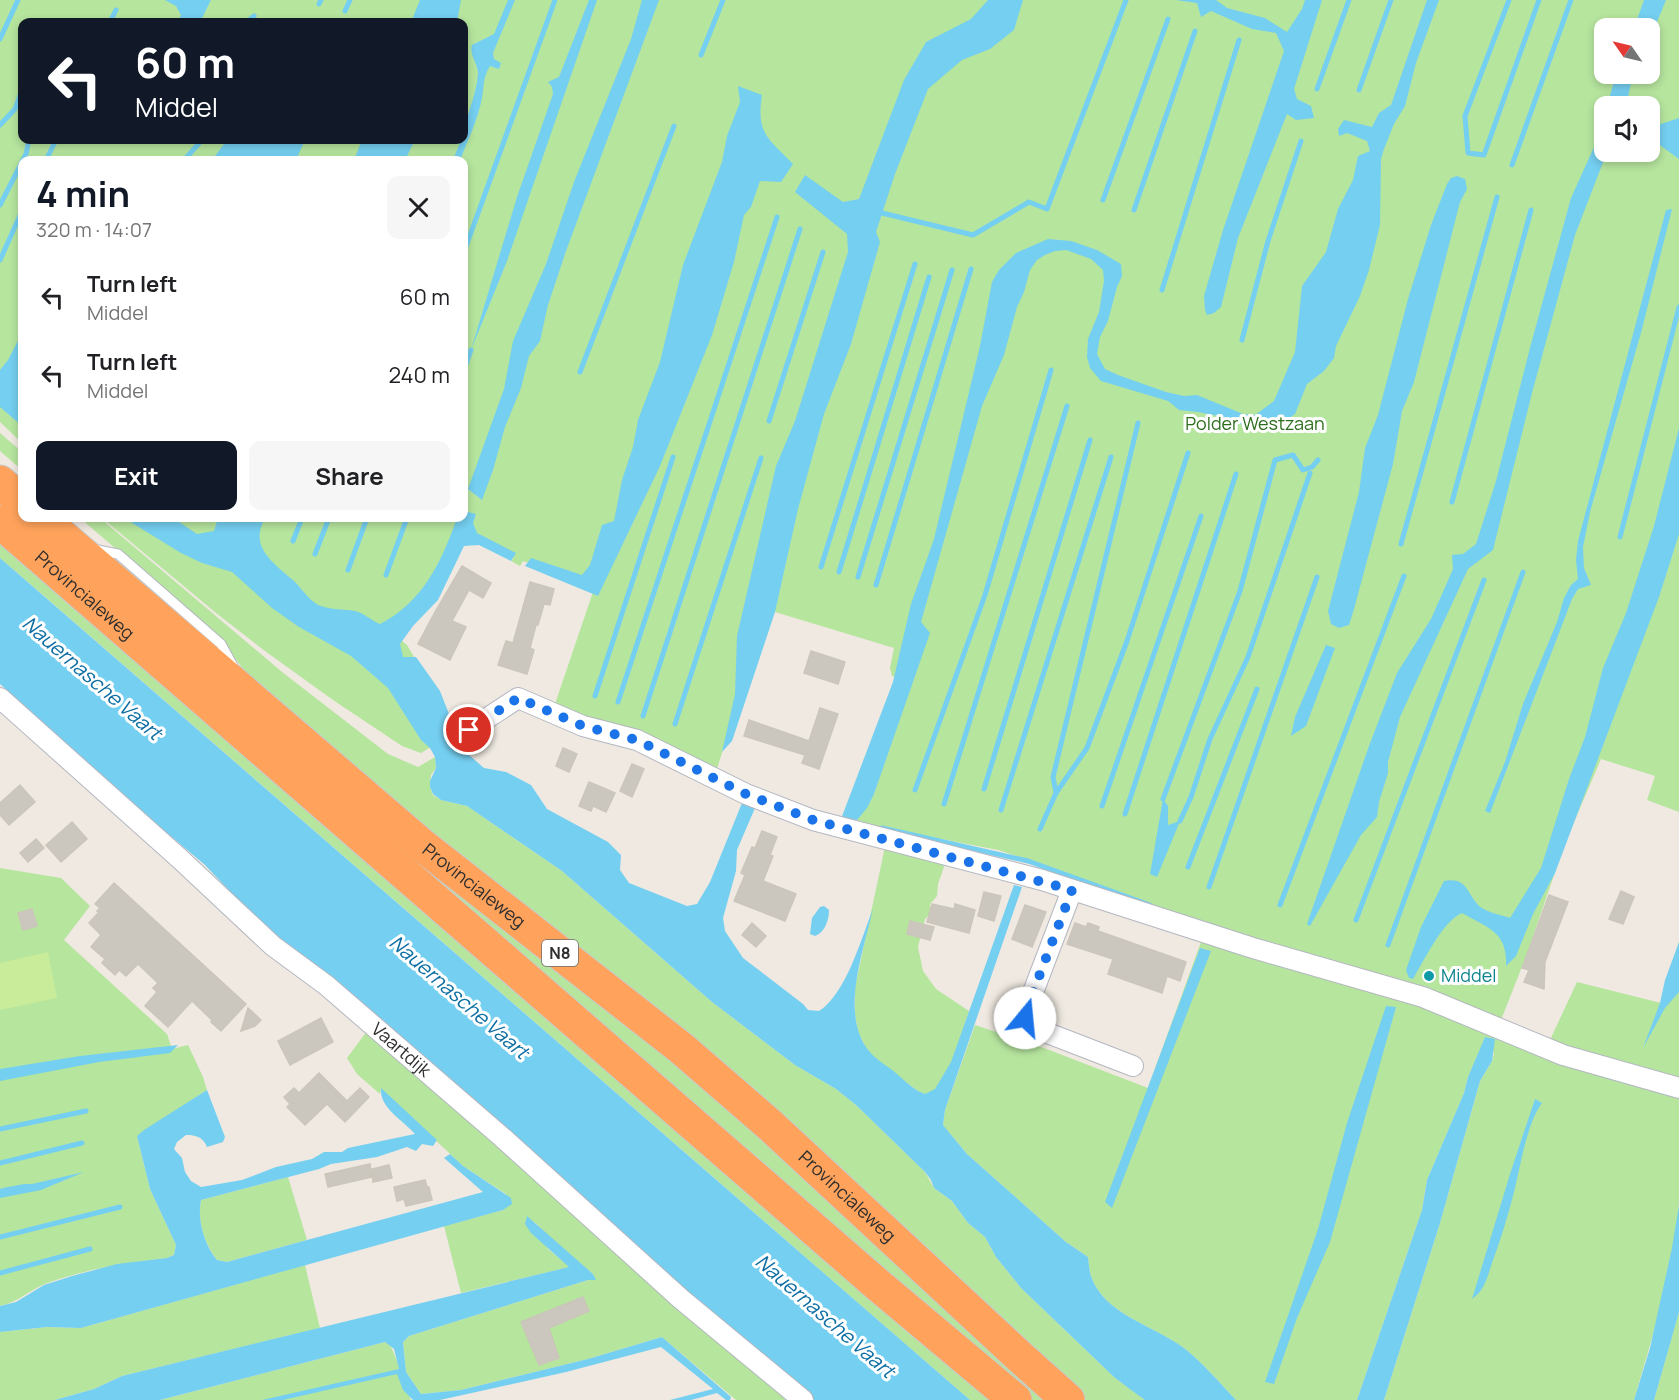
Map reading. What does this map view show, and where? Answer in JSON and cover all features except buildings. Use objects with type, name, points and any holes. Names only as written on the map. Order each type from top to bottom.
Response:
[{"type":"highway","points":[[0,482],[18,498]]},
{"type":"highway","name":"Provincialeweg","points":[[0,522],[860,1270],[1014,1400]]},
{"type":"highway","name":"Provincialeweg","points":[[45,522],[423,846],[681,1048],[771,1126],[1068,1400]]},
{"type":"street","name":"Vaartdijk","points":[[0,698],[179,858],[273,946],[326,985],[503,1138],[681,1299],[803,1400]]},
{"type":"street","points":[[469,730],[518,698],[583,726],[637,740],[746,794],[813,820],[1072,890],[1253,948],[1423,997],[1563,1055],[1679,1088]]},
{"type":"street","points":[[1072,890],[1025,1018],[1032,1027],[1133,1066]]},
{"type":"green space","name":"Polder Westzaan","points":[[0,0],[1679,0],[1679,812],[1647,800],[1655,776],[1601,759],[1565,843],[1527,954],[1501,1020],[1404,982],[1315,956],[1305,959],[998,850],[848,821],[901,679],[892,676],[890,668],[894,648],[775,612],[740,687],[741,692],[716,772],[554,707],[595,586],[523,561],[520,566],[511,561],[513,558],[479,543],[462,539],[396,636],[407,645],[456,732],[421,753],[402,746],[265,651],[107,522],[468,522],[468,156],[18,156],[18,439],[0,422]]},
{"type":"green space","points":[[0,433],[18,449],[18,467],[0,451]]},
{"type":"green space","points":[[85,522],[105,522],[282,672],[388,754],[418,767],[435,757],[436,768],[431,775],[430,787],[433,795],[441,800],[467,806],[562,871],[712,1002],[795,1065],[836,1089],[856,1105],[925,1172],[934,1188],[952,1201],[968,1223],[985,1237],[996,1257],[1021,1288],[1114,1377],[1145,1400],[1083,1400],[256,687],[222,640]]},
{"type":"green space","points":[[0,536],[225,739],[269,770],[994,1400],[970,1400],[0,558]]},
{"type":"green space","points":[[313,768],[689,1069],[1053,1400],[1027,1400],[541,976]]},
{"type":"green space","points":[[885,847],[946,861],[938,884],[937,896],[930,904],[930,914],[925,919],[918,947],[923,971],[936,989],[969,1011],[950,1066],[931,1093],[925,1094],[918,1091],[877,1061],[866,1048],[858,1032],[855,1015],[855,987]]},
{"type":"green space","points":[[0,868],[61,878],[90,906],[64,940],[167,1034],[172,1049],[188,1045],[207,1090],[137,1136],[150,1189],[176,1245],[174,1255],[75,1274],[45,1284],[0,1306]]},
{"type":"green space","points":[[1201,942],[1403,1000],[1679,1095],[1679,1204],[1676,1229],[1661,1303],[1634,1400],[1384,1400],[1440,1223],[1480,1081],[1492,1061],[1494,1053],[1486,1037],[1427,1180],[1422,1210],[1357,1400],[1236,1400],[1184,1348],[1118,1310],[1107,1300],[1097,1289],[1091,1276],[1088,1257],[1066,1242],[967,1154],[943,1125],[945,1110],[975,1025],[1044,1048],[1148,1088]]},
{"type":"green space","points":[[1679,942],[1679,1082],[1550,1040],[1577,982],[1661,1003]]},
{"type":"green space","points":[[48,952],[57,998],[0,1010],[0,963]]},
{"type":"green space","points":[[367,1031],[793,1400],[736,1400],[662,1337],[588,1359],[461,1390],[421,1394],[406,1372],[403,1342],[409,1336],[588,1280],[595,1280],[593,1274],[550,1238],[534,1221],[548,1249],[570,1267],[461,1293],[444,1226],[503,1210],[506,1194],[463,1166],[381,1089],[380,1094],[357,1074],[347,1058]]},
{"type":"green space","points":[[288,1177],[307,1240],[227,1262],[217,1260],[203,1232],[200,1216],[201,1200]]},
{"type":"green space","points":[[305,1265],[320,1328],[122,1376],[94,1389],[55,1400],[0,1400],[0,1332],[47,1327],[81,1328]]},
{"type":"green space","points":[[1679,1312],[1679,1400],[1654,1400],[1677,1318]]},
{"type":"green space","points":[[385,1342],[390,1345],[411,1400],[160,1400]]},
{"type":"water","points":[[165,0],[211,0],[202,18],[180,18],[181,15],[176,6]]},
{"type":"water","points":[[420,0],[461,0],[458,18],[413,18]]},
{"type":"water","points":[[508,0],[515,0],[493,53],[494,59],[501,63],[499,69],[490,66],[488,70],[480,106],[468,139],[468,116],[478,73],[472,45],[494,34]]},
{"type":"water","points":[[589,0],[597,0],[507,261],[471,350],[517,197],[553,94],[548,82],[559,77]]},
{"type":"water","points":[[642,0],[659,0],[566,251],[548,305],[540,341],[529,356],[521,388],[505,427],[482,500],[468,489],[504,389],[513,341],[546,264],[574,182],[631,39]]},
{"type":"water","points":[[988,0],[1023,0],[1014,30],[990,49],[962,60],[928,89],[895,174],[876,232],[880,242],[851,344],[824,414],[798,509],[775,612],[732,741],[722,752],[735,694],[737,636],[776,466],[795,421],[848,252],[847,234],[795,192],[805,175],[843,202],[859,199],[904,80],[926,42],[971,19]]},
{"type":"water","points":[[1176,0],[1216,0],[1227,8],[1265,18],[1287,32],[1305,0],[1322,0],[1294,89],[1297,99],[1311,106],[1314,118],[1296,120],[1287,114],[1238,238],[1221,307],[1207,315],[1204,296],[1223,230],[1284,51],[1276,33],[1252,29],[1211,11],[1201,17],[1197,3]]},
{"type":"water","points":[[1427,0],[1439,0],[1416,63],[1405,106],[1394,124],[1381,159],[1380,225],[1369,270],[1360,296],[1336,346],[1334,358],[1324,371],[1307,384],[1295,414],[1282,423],[1254,431],[1228,418],[1179,410],[1168,401],[1101,381],[1090,368],[1087,357],[1088,339],[1099,312],[1104,281],[1103,270],[1091,259],[1066,250],[1055,251],[1037,260],[1030,270],[1004,355],[982,406],[921,622],[930,633],[874,794],[867,808],[857,820],[841,819],[893,682],[911,604],[934,539],[980,346],[992,282],[999,270],[1016,253],[1048,239],[1071,241],[1097,250],[1121,264],[1122,276],[1108,321],[1100,337],[1097,354],[1105,369],[1166,392],[1184,396],[1197,395],[1243,414],[1255,415],[1274,401],[1295,352],[1302,286],[1326,252],[1338,209],[1353,180],[1358,156],[1370,151],[1367,141],[1347,133],[1339,136],[1338,129],[1344,120],[1372,127],[1379,113],[1391,105]]},
{"type":"water","points":[[1644,0],[1666,0],[1659,18],[1638,18]]},
{"type":"water","points":[[1613,84],[1631,84],[1628,96],[1610,96]]},
{"type":"water","points":[[738,86],[762,95],[761,119],[766,134],[793,164],[781,182],[760,181],[751,207],[744,215],[734,262],[712,335],[660,466],[598,596],[525,566],[531,558],[582,575],[590,565],[602,525],[614,521],[638,420],[660,362],[683,265],[722,162],[727,136],[740,102]]},
{"type":"water","points":[[1679,118],[1679,159],[1660,145],[1660,124]]},
{"type":"water","points":[[224,144],[303,144],[298,156],[215,156]]},
{"type":"water","points":[[360,144],[413,144],[407,156],[356,156]]},
{"type":"water","points":[[459,144],[466,144],[462,156],[455,156]]},
{"type":"water","points":[[1594,147],[1594,162],[1603,162],[1575,235],[1532,393],[1493,550],[1468,569],[1400,717],[1377,817],[1361,835],[1310,926],[1307,924],[1397,673],[1431,619],[1453,569],[1452,555],[1463,554],[1476,544],[1496,481],[1571,198]]},
{"type":"water","points":[[1457,176],[1465,179],[1467,189],[1460,202],[1414,382],[1402,411],[1393,464],[1354,609],[1349,625],[1339,628],[1331,624],[1328,611],[1359,492],[1365,448],[1378,415],[1408,299],[1431,225],[1447,184],[1451,178]]},
{"type":"water","points":[[1672,209],[1642,329],[1590,512],[1583,547],[1584,568],[1591,585],[1578,589],[1572,599],[1490,813],[1485,811],[1505,762],[1523,704],[1557,622],[1564,598],[1571,585],[1578,579],[1576,560],[1578,541],[1666,210]]},
{"type":"water","points":[[18,341],[18,423],[0,407],[0,370]]},
{"type":"water","points":[[1679,428],[1679,534],[1659,597],[1555,873],[1533,914],[1516,956],[1506,966],[1504,945],[1500,938],[1488,927],[1462,913],[1448,924],[1434,942],[1413,979],[1409,978],[1406,970],[1421,927],[1444,881],[1452,880],[1462,883],[1479,906],[1510,918],[1541,868],[1585,737],[1603,668],[1626,613],[1654,526]]},
{"type":"water","points":[[468,512],[476,514],[473,523],[477,533],[516,553],[511,561],[479,545],[464,546],[438,600],[413,626],[400,644],[403,657],[416,657],[440,691],[456,732],[469,755],[484,768],[506,772],[531,785],[547,809],[608,842],[621,855],[620,870],[629,883],[687,906],[697,904],[710,882],[742,803],[755,808],[737,850],[736,871],[723,918],[725,931],[743,958],[808,1010],[819,1011],[829,1003],[845,979],[873,909],[856,982],[856,1019],[860,1036],[875,1058],[918,1091],[925,1094],[935,1089],[951,1062],[1014,885],[1022,887],[945,1110],[943,1125],[967,1154],[1066,1242],[1088,1257],[1091,1276],[1097,1289],[1107,1300],[1118,1310],[1184,1348],[1236,1400],[1145,1400],[1114,1377],[1021,1288],[996,1257],[985,1237],[968,1223],[952,1201],[934,1188],[925,1172],[856,1105],[836,1089],[795,1065],[712,1002],[562,871],[467,806],[441,800],[433,794],[430,781],[436,768],[435,757],[430,748],[421,740],[388,688],[351,656],[299,627],[272,608],[232,572],[202,563],[181,553],[131,522],[179,522],[197,534],[214,531],[217,522],[264,522],[260,538],[266,554],[311,600],[323,607],[358,612],[380,624],[395,615],[419,592],[445,550],[456,522],[468,522]]},
{"type":"water","name":"Nauernasche Vaart","points":[[0,558],[970,1400],[814,1400],[725,1327],[487,1111],[256,919],[205,865],[129,801],[0,684]]},
{"type":"water","points":[[1326,645],[1335,648],[1306,726],[1291,736],[1295,717]]},
{"type":"water","points":[[1163,799],[1168,806],[1168,825],[1180,821],[1157,877],[1150,874]]},
{"type":"water","points":[[824,906],[829,910],[827,922],[824,929],[815,936],[810,934],[812,918],[820,907]]},
{"type":"water","points":[[1679,942],[1679,992],[1665,1008],[1643,1048],[1660,1003],[1665,980]]},
{"type":"water","points":[[1200,948],[1211,951],[1112,1208],[1105,1202]]},
{"type":"water","points":[[1386,1006],[1396,1007],[1330,1242],[1297,1318],[1274,1384],[1265,1382],[1318,1229],[1347,1123]]},
{"type":"water","points":[[1485,1037],[1495,1039],[1492,1061],[1480,1081],[1440,1223],[1384,1400],[1357,1400],[1422,1210],[1427,1180]]},
{"type":"water","points":[[178,1045],[170,1053],[99,1062],[0,1081],[0,1069],[80,1056]]},
{"type":"water","points":[[381,1088],[437,1140],[433,1146],[422,1144],[416,1151],[407,1147],[377,1157],[331,1164],[201,1200],[200,1216],[203,1232],[208,1247],[217,1260],[227,1262],[483,1192],[444,1158],[450,1154],[463,1166],[511,1198],[512,1204],[503,1210],[81,1328],[47,1327],[0,1332],[0,1306],[16,1302],[44,1285],[117,1264],[167,1258],[174,1255],[176,1245],[150,1189],[137,1136],[144,1130],[207,1090],[225,1137],[223,1142],[207,1147],[199,1137],[186,1135],[177,1142],[174,1149],[182,1158],[185,1172],[191,1181],[201,1187],[242,1180],[276,1167],[312,1159],[324,1152],[342,1152],[348,1148],[415,1134],[388,1108],[381,1095]]},
{"type":"water","points":[[1535,1099],[1542,1103],[1536,1112],[1528,1135],[1503,1230],[1485,1283],[1472,1299],[1511,1171]]},
{"type":"water","points":[[84,1172],[41,1190],[0,1198],[0,1189],[3,1188]]},
{"type":"water","points":[[1679,1205],[1679,1312],[1654,1400],[1634,1400],[1650,1348]]},
{"type":"water","points":[[527,1216],[593,1274],[596,1280],[588,1280],[409,1336],[403,1342],[406,1372],[421,1394],[461,1390],[588,1359],[662,1337],[731,1397],[730,1400],[726,1400],[717,1393],[691,1400],[670,1400],[713,1389],[661,1347],[566,1372],[440,1400],[413,1400],[403,1390],[397,1374],[283,1400],[262,1400],[399,1369],[394,1349],[385,1342],[160,1400],[55,1400],[94,1389],[122,1376],[569,1267],[531,1233],[525,1224]]},
{"type":"waterway","points":[[0,39],[18,0]]},
{"type":"waterway","points":[[319,4],[321,0]]},
{"type":"waterway","points":[[345,11],[350,0]]},
{"type":"waterway","points":[[468,241],[555,0]]},
{"type":"waterway","points":[[701,55],[723,0]]},
{"type":"waterway","points":[[882,213],[973,235],[1029,202],[1047,209],[1126,0]]},
{"type":"waterway","points":[[1317,89],[1349,0]]},
{"type":"waterway","points":[[1359,90],[1391,0]]},
{"type":"waterway","points":[[1509,0],[1465,116],[1468,153],[1484,155],[1539,0]]},
{"type":"waterway","points":[[1512,165],[1571,0]]},
{"type":"waterway","points":[[112,18],[116,10]]},
{"type":"waterway","points":[[1103,200],[1168,19]]},
{"type":"waterway","points":[[1134,210],[1195,31]]},
{"type":"waterway","points":[[1162,290],[1239,40]]},
{"type":"waterway","points":[[0,125],[15,109],[18,101]]},
{"type":"waterway","points":[[580,372],[674,126]]},
{"type":"waterway","points":[[1242,340],[1268,241],[1301,141]]},
{"type":"waterway","points":[[25,156],[28,144]]},
{"type":"waterway","points":[[48,156],[54,144]]},
{"type":"waterway","points":[[188,156],[198,144]]},
{"type":"waterway","points":[[0,205],[18,170]]},
{"type":"waterway","points":[[1401,544],[1497,197]]},
{"type":"waterway","points":[[1452,502],[1531,210]]},
{"type":"waterway","points":[[618,702],[777,217]]},
{"type":"waterway","points":[[0,260],[18,220]]},
{"type":"waterway","points":[[643,716],[800,229]]},
{"type":"waterway","points":[[769,421],[823,252]]},
{"type":"waterway","points":[[821,567],[915,264]]},
{"type":"waterway","points":[[876,585],[971,269]]},
{"type":"waterway","points":[[858,577],[952,270]]},
{"type":"waterway","points":[[839,572],[929,277]]},
{"type":"waterway","points":[[1620,537],[1679,307]]},
{"type":"waterway","points":[[468,359],[471,350]]},
{"type":"waterway","points":[[915,790],[985,595],[1051,370]]},
{"type":"waterway","points":[[944,804],[1067,406]]},
{"type":"waterway","points":[[1138,423],[1053,777],[1056,793],[1087,748],[1127,641],[1188,453]]},
{"type":"waterway","points":[[984,789],[1090,440]]},
{"type":"waterway","points":[[1163,799],[1240,591],[1275,460],[1293,455],[1303,470],[1312,467],[1318,460]]},
{"type":"waterway","points":[[595,696],[673,457]]},
{"type":"waterway","points":[[1001,810],[1111,457]]},
{"type":"waterway","points":[[675,724],[761,458]]},
{"type":"waterway","points":[[1180,821],[1191,797],[1210,739],[1248,657],[1310,473]]},
{"type":"waterway","points":[[1125,814],[1236,474]]},
{"type":"waterway","points":[[1102,806],[1201,516]]},
{"type":"waterway","points":[[293,541],[300,522]]},
{"type":"waterway","points":[[315,554],[327,522]]},
{"type":"waterway","points":[[348,570],[366,522]]},
{"type":"waterway","points":[[386,575],[406,522]]},
{"type":"waterway","points":[[1388,945],[1523,572]]},
{"type":"waterway","points":[[1280,905],[1404,576]]},
{"type":"waterway","points":[[1209,887],[1317,577]]},
{"type":"waterway","points":[[1356,920],[1484,580]]},
{"type":"waterway","points":[[1188,867],[1257,689]]},
{"type":"waterway","points":[[1040,829],[1056,793]]},
{"type":"waterway","points":[[882,828],[1028,861],[1150,905]]},
{"type":"waterway","points":[[0,1129],[86,1111]]},
{"type":"waterway","points":[[0,1163],[82,1143]]},
{"type":"waterway","points":[[0,1237],[120,1207]]},
{"type":"waterway","points":[[0,1273],[90,1249]]},
{"type":"place","name":"Middel","points":[[1429,976]]},
{"type":"route","points":[[469,730],[518,698],[583,726],[637,740],[746,794],[813,820],[1042,880],[1072,890],[1025,1018]]}]
